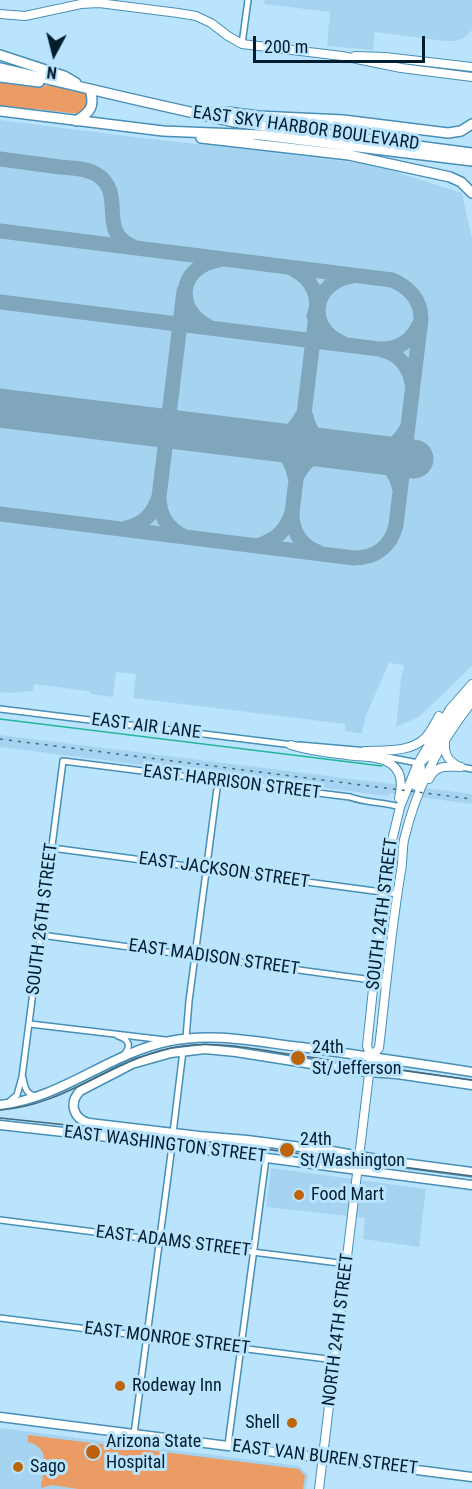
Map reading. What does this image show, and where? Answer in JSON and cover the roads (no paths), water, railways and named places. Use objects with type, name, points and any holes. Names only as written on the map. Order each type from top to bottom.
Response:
[{"type":"highway","points":[[0,55],[64,76],[88,89],[93,103],[85,116],[76,121]]},
{"type":"highway","name":"EAST SKY HARBOR BOULEVARD","points":[[0,68],[196,114],[450,154],[472,161]]},
{"type":"highway","points":[[0,77],[65,83]]},
{"type":"highway","name":"EAST SKY HARBOR BOULEVARD","points":[[0,111],[163,131],[261,135],[450,154],[472,153]]},
{"type":"highway","points":[[196,114],[227,112],[258,116],[325,118],[448,133],[461,131],[472,124]]},
{"type":"highway","points":[[163,131],[359,157],[450,177],[461,182],[472,194]]},
{"type":"main road","points":[[0,14],[25,16],[81,4],[99,3],[178,13],[196,16],[242,44],[342,56],[402,68],[472,77]]},
{"type":"main road","points":[[342,56],[385,57],[472,67]]},
{"type":"main road","points":[[365,751],[402,749],[420,742],[456,694],[463,686],[472,682]]},
{"type":"main road","points":[[398,806],[419,762],[450,709],[472,682]]},
{"type":"main road","points":[[419,762],[428,756],[452,718],[472,693]]},
{"type":"main road","name":"SOUTH 24TH STREET","points":[[371,1057],[379,1048],[404,840],[419,792],[437,754],[452,728],[472,702]]},
{"type":"main road","points":[[446,739],[446,756],[451,762],[461,767]]},
{"type":"main road","name":"SOUTH 24TH STREET","points":[[291,745],[305,750],[374,758],[390,763],[397,770],[402,784],[382,892],[367,1046],[371,1057],[370,1072],[357,1170]]},
{"type":"main road","points":[[404,840],[403,833],[408,810],[421,771],[419,762]]},
{"type":"main road","points":[[403,860],[416,813],[433,771],[440,768],[461,767]]},
{"type":"main road","points":[[39,1097],[151,1046],[186,1038],[235,1038],[454,1069],[472,1074]]},
{"type":"main road","points":[[3,1104],[50,1096],[80,1082],[110,1075],[159,1056],[183,1051],[214,1050],[472,1085]]},
{"type":"main road","name":"EAST WASHINGTON STREET","points":[[110,1075],[80,1091],[75,1098],[73,1107],[78,1117],[85,1122],[247,1140],[472,1172]]},
{"type":"main road","name":"EAST WASHINGTON STREET","points":[[0,1125],[38,1128],[472,1185]]},
{"type":"main road","points":[[38,1128],[57,1127],[111,1132],[135,1128]]},
{"type":"main road","name":"NORTH 24TH STREET","points":[[319,1489],[357,1170]]},
{"type":"main road","name":"EAST VAN BUREN STREET","points":[[0,1417],[472,1477]]},
{"type":"street","points":[[242,44],[248,0]]},
{"type":"street","name":"EAST AIR LANE","points":[[0,709],[388,756],[419,762]]},
{"type":"street","name":"EAST AIR LANE","points":[[291,745],[402,755],[419,762]]},
{"type":"street","name":"EAST HARRISON STREET","points":[[63,761],[350,797],[398,806]]},
{"type":"street","name":"SOUTH 26TH STREET","points":[[3,1104],[17,1095],[22,1077],[63,761]]},
{"type":"street","points":[[461,767],[472,769]]},
{"type":"street","points":[[186,1038],[218,781]]},
{"type":"street","name":"EAST JACKSON STREET","points":[[52,848],[397,894]]},
{"type":"street","name":"EAST MADISON STREET","points":[[41,935],[387,982]]},
{"type":"street","points":[[30,1024],[170,1041]]},
{"type":"street","points":[[114,1035],[124,1038],[128,1043],[128,1049],[122,1058]]},
{"type":"street","points":[[173,1133],[183,1051]]},
{"type":"street","points":[[22,1077],[28,1093],[39,1097]]},
{"type":"street","points":[[134,1434],[172,1146]]},
{"type":"street","points":[[228,1445],[266,1158]]},
{"type":"street","name":"EAST ADAMS STREET","points":[[0,1220],[347,1264]]},
{"type":"street","name":"EAST MONROE STREET","points":[[0,1318],[335,1360]]},
{"type":"waterway","points":[[0,719],[382,766]]},
{"type":"tram line","points":[[0,1110],[48,1099],[159,1051],[197,1045],[240,1047],[472,1080]]},
{"type":"tram line","points":[[0,1118],[125,1131],[472,1176]]},
{"type":"railway","points":[[0,739],[472,799]]},
{"type":"place","name":"24th St/Jefferson","points":[[298,1058]]},
{"type":"place","name":"24th St/Washington","points":[[287,1150]]},
{"type":"place","name":"Food Mart","points":[[299,1195]]},
{"type":"place","name":"Rodeway Inn","points":[[120,1386]]},
{"type":"place","name":"Shell","points":[[292,1423]]},
{"type":"place","name":"Arizona State Hospital","points":[[93,1452]]},
{"type":"place","name":"Sago","points":[[18,1467]]}]
